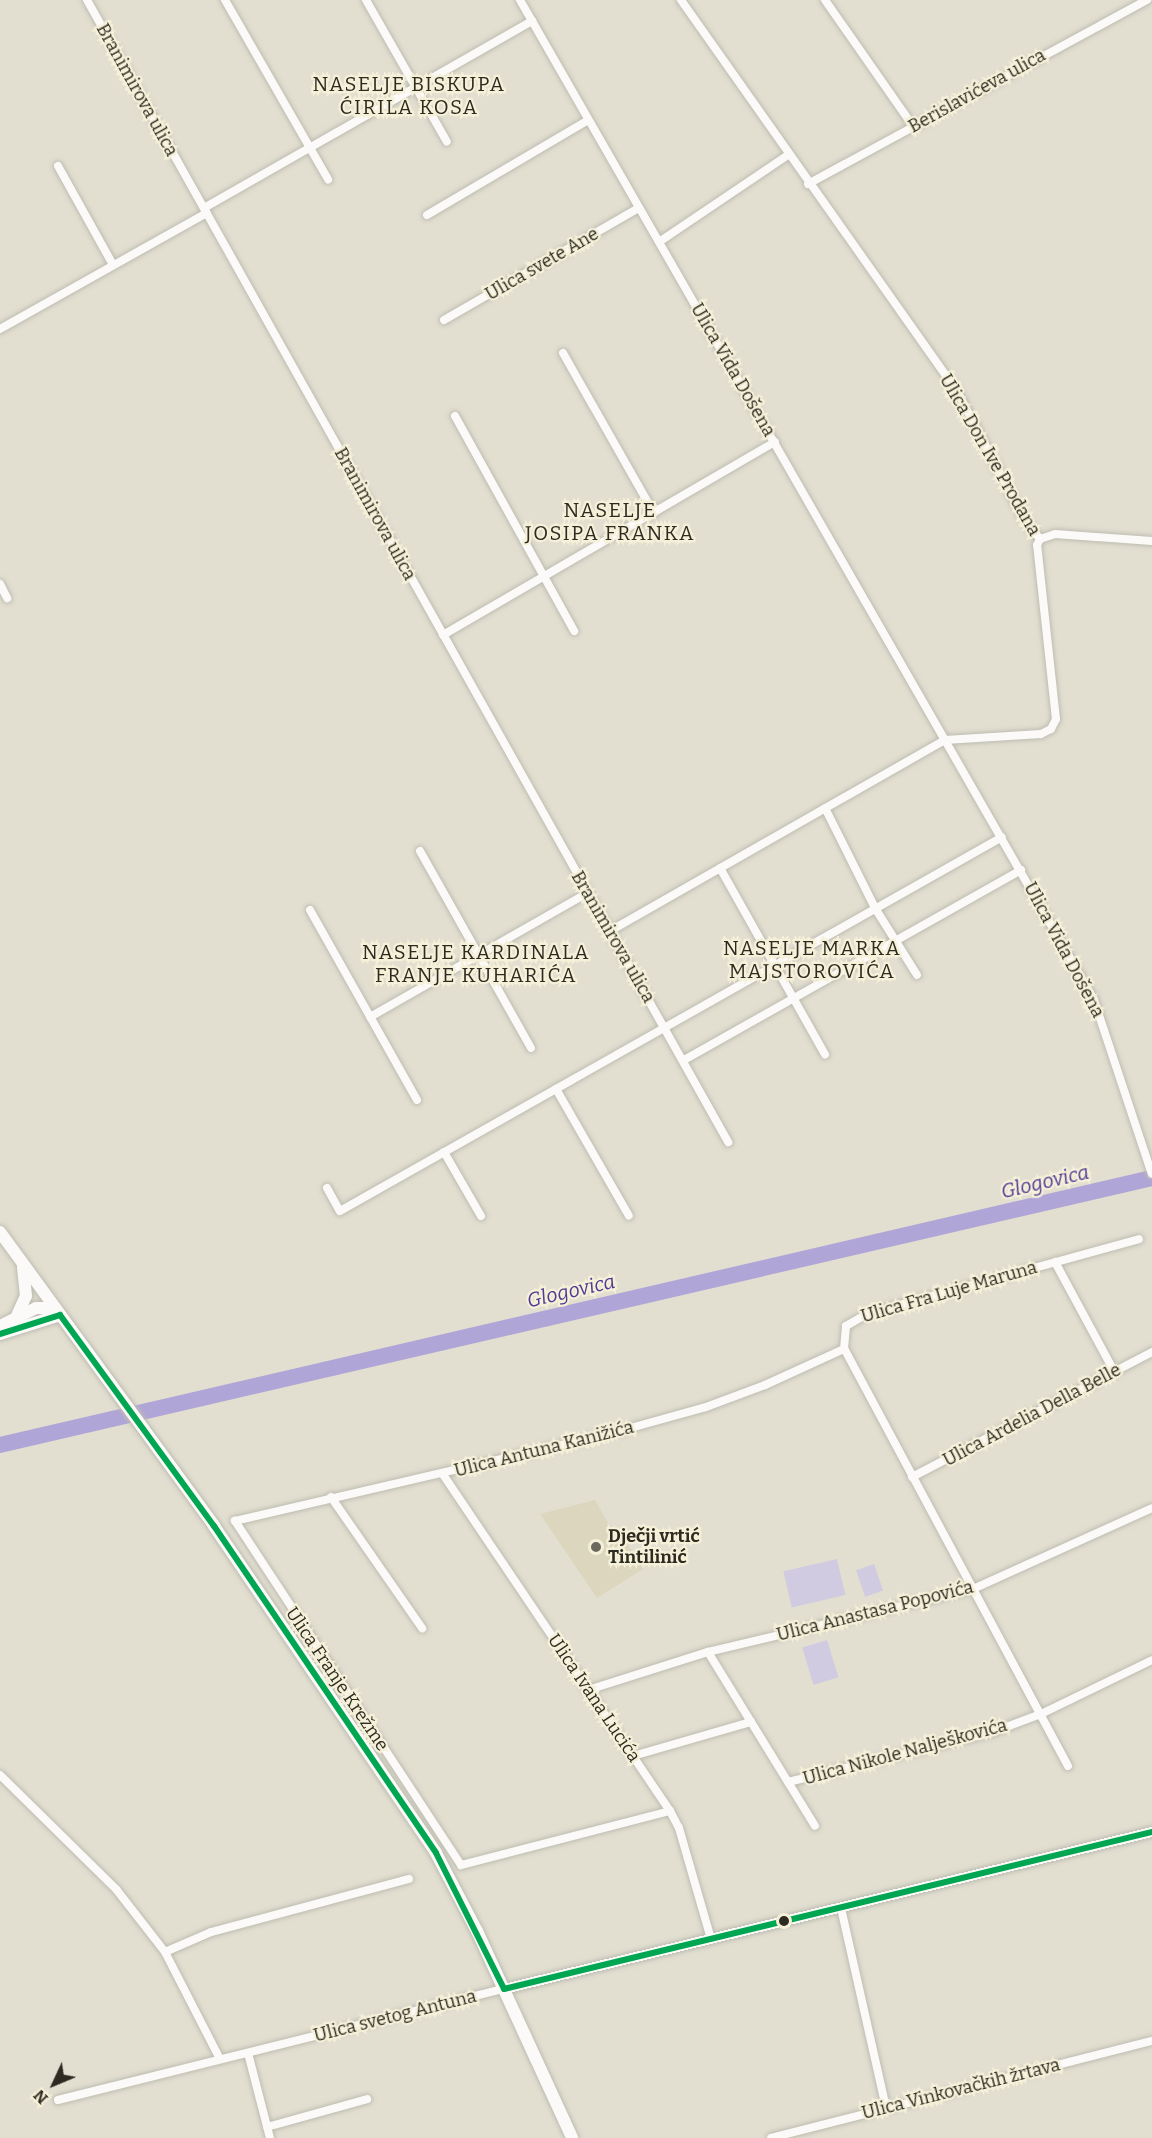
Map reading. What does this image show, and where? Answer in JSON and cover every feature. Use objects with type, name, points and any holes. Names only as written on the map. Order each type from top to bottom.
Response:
[{"type":"main road","points":[[0,1232],[146,1432],[287,1633],[436,1853],[504,1989],[572,2138]]},
{"type":"main road","points":[[16,1318],[26,1290],[21,1260]]},
{"type":"main road","points":[[0,1326],[36,1308],[58,1312]]},
{"type":"main road","points":[[0,1334],[58,1312]]},
{"type":"main road","name":"Ulica svetog Antuna","points":[[504,1989],[1152,1832]]},
{"type":"street","name":"Branimirova ulica","points":[[87,0],[728,1142]]},
{"type":"street","points":[[225,0],[328,179]]},
{"type":"street","points":[[366,0],[447,142]]},
{"type":"street","name":"Ulica Vida Došena","points":[[520,0],[1094,1000],[1152,1174]]},
{"type":"street","name":"Ulica Don Ive Prodana","points":[[681,0],[808,184],[957,391],[1025,521],[1040,539],[1037,545],[1054,725],[1041,734],[945,740]]},
{"type":"street","points":[[825,0],[914,126]]},
{"type":"street","name":"Berislavićeva ulica","points":[[808,184],[1147,0]]},
{"type":"street","points":[[0,329],[532,21]]},
{"type":"street","points":[[427,215],[588,120]]},
{"type":"street","points":[[659,242],[788,155]]},
{"type":"street","points":[[58,166],[113,265]]},
{"type":"street","name":"Ulica svete Ane","points":[[444,320],[639,208]]},
{"type":"street","points":[[563,353],[654,513]]},
{"type":"street","points":[[455,416],[546,575],[574,631]]},
{"type":"street","points":[[443,635],[775,442]]},
{"type":"street","points":[[1040,539],[1055,534],[1152,542]]},
{"type":"street","points":[[0,584],[7,598]]},
{"type":"street","points":[[609,930],[945,740]]},
{"type":"street","points":[[825,808],[875,908],[916,975]]},
{"type":"street","points":[[327,1188],[340,1211],[1002,837]]},
{"type":"street","points":[[420,851],[531,1048]]},
{"type":"street","points":[[720,868],[825,1054]]},
{"type":"street","points":[[684,1060],[1021,870]]},
{"type":"street","points":[[370,1017],[587,893]]},
{"type":"street","points":[[310,910],[417,1100]]},
{"type":"street","points":[[556,1089],[629,1216]]},
{"type":"street","points":[[444,1152],[481,1216]]},
{"type":"street","name":"Ulica Fra Luje Maruna","points":[[844,1349],[846,1326],[867,1314],[1139,1239]]},
{"type":"street","name":"Ulica Fra Luje Maruna","points":[[1055,1262],[1114,1371]]},
{"type":"street","points":[[844,1349],[1068,1766]]},
{"type":"street","name":"Ulica Antuna Kanižića","points":[[235,1521],[442,1473],[705,1407],[765,1385],[844,1349]]},
{"type":"street","name":"Ulica Ardelia Della Belle","points":[[912,1478],[1152,1352]]},
{"type":"street","name":"Ulica Ivana Lucića","points":[[442,1473],[670,1811],[679,1828],[711,1939]]},
{"type":"street","points":[[331,1497],[422,1628]]},
{"type":"street","name":"Ulica Anastasa Popovića","points":[[588,1690],[708,1652],[973,1589],[1152,1508]]},
{"type":"street","name":"Ulica Franje Krežme","points":[[235,1521],[300,1625],[461,1865],[670,1811]]},
{"type":"street","points":[[287,1633],[300,1625]]},
{"type":"street","points":[[708,1652],[815,1826]]},
{"type":"street","name":"Ulica Nikole Nalješkovića","points":[[788,1782],[993,1732],[1041,1714],[1152,1660]]},
{"type":"street","points":[[633,1756],[751,1722]]},
{"type":"street","points":[[0,1775],[116,1889],[165,1952],[220,2059]]},
{"type":"street","points":[[165,1952],[211,1932],[409,1879]]},
{"type":"street","points":[[841,1908],[886,2108]]},
{"type":"street","name":"Ulica svetog Antuna","points":[[58,2100],[504,1989]]},
{"type":"street","name":"Ulica Vinkovačkih žrtava","points":[[771,2138],[1152,2041]]},
{"type":"street","points":[[248,2053],[270,2138]]},
{"type":"street","points":[[267,2127],[367,2099]]},
{"type":"shaded area","name":"Dječji vrtić Tintilinić","points":[[595,1500],[610,1526],[618,1528],[643,1569],[597,1598],[540,1514]]},
{"type":"shaded area","points":[[837,1559],[845,1595],[792,1607],[783,1571]]},
{"type":"shaded area","points":[[874,1564],[883,1590],[865,1597],[856,1570]]},
{"type":"shaded area","points":[[827,1640],[838,1677],[814,1685],[802,1648]]},
{"type":"waterway","name":"Glogovica","points":[[0,1445],[1152,1178]]},
{"type":"transit line","points":[[0,1334],[60,1315],[214,1526],[436,1853],[504,1989],[1152,1832]]},
{"type":"place","name":"Dječji vrtić Tintilinić","points":[[596,1547]]},
{"type":"district","name":"NASELJE BISKUPA ĆIRILA KOSA","points":[[409,96]]},
{"type":"district","name":"NASELJE JOSIPA FRANKA","points":[[610,522]]},
{"type":"district","name":"NASELJE MARKA MAJSTOROVIĆA","points":[[812,960]]},
{"type":"district","name":"NASELJE KARDINALA FRANJE KUHARIĆA","points":[[476,964]]}]
